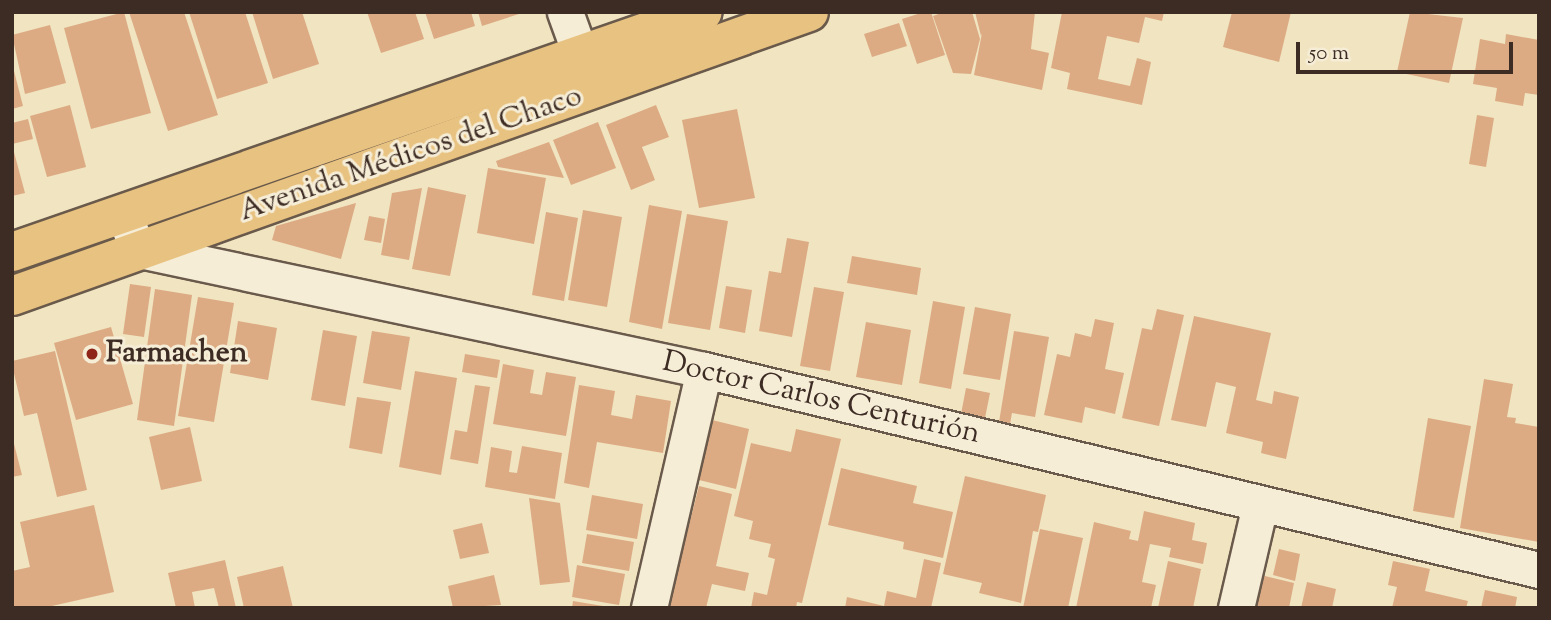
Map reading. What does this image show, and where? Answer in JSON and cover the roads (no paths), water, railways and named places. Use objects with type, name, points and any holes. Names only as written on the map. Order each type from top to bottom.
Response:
[{"type":"main road","name":"Avenida Médicos del Chaco","points":[[12,296],[139,250],[587,74],[703,12]]},
{"type":"main road","name":"Avenida Médicos del Chaco","points":[[12,252],[123,214],[587,74],[809,12]]},
{"type":"street","points":[[565,12],[587,74]]},
{"type":"street","points":[[123,214],[139,250]]},
{"type":"street","name":"Doctor Carlos Centurión","points":[[139,250],[704,370],[1539,570]]},
{"type":"street","points":[[649,608],[704,370]]},
{"type":"street","points":[[1236,608],[1260,505]]},
{"type":"place","name":"Farmachen","points":[[92,354]]}]
